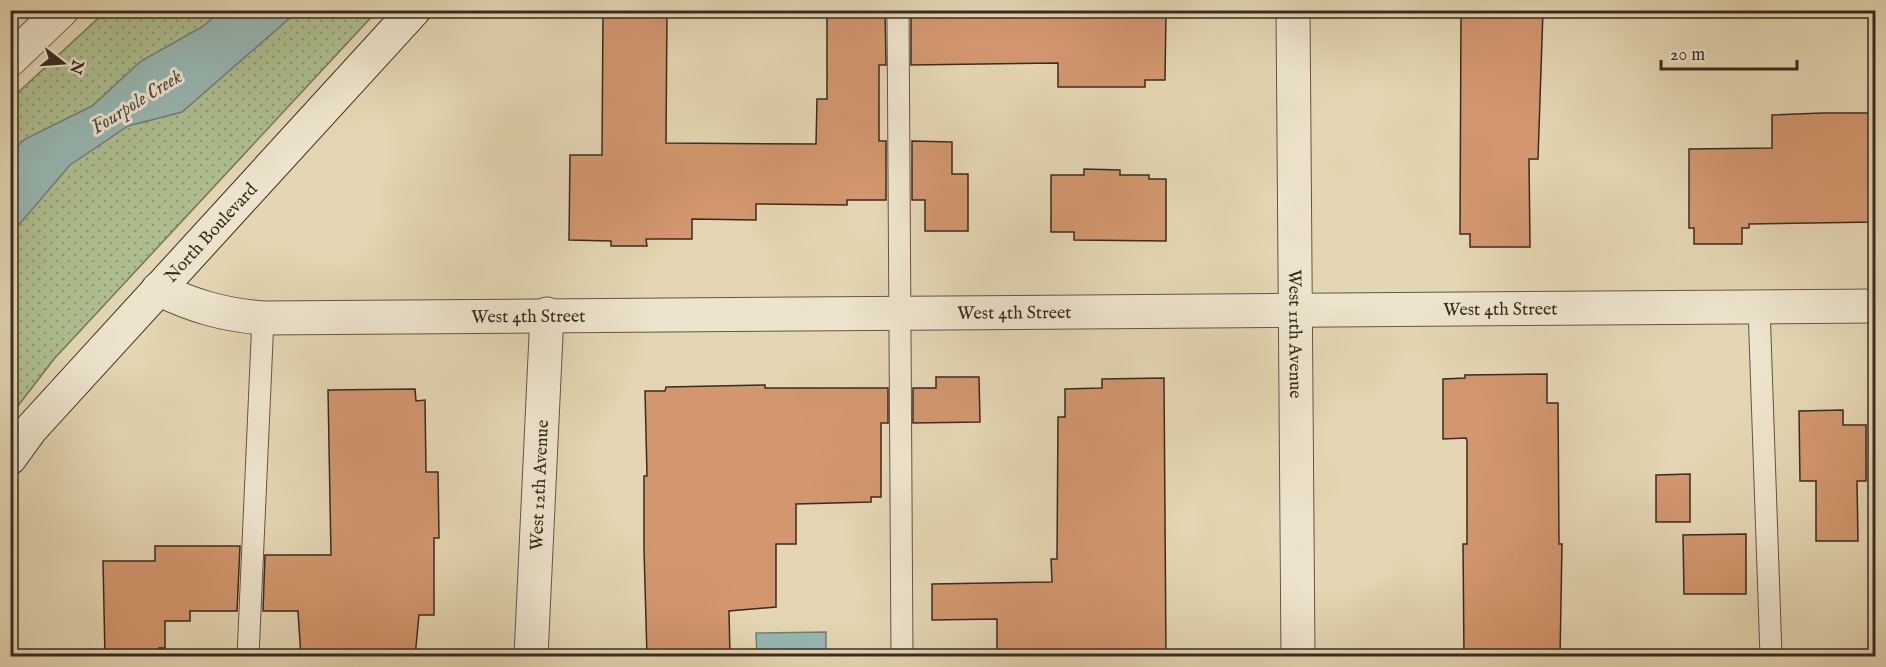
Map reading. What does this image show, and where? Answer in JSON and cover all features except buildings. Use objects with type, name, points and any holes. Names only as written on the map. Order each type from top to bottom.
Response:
[{"type":"street","points":[[10,60],[62,10]]},
{"type":"street","name":"North Boulevard","points":[[10,458],[31,429],[414,10]]},
{"type":"street","name":"West 11th Avenue","points":[[1293,10],[1298,657]]},
{"type":"street","name":"West 4th Street","points":[[158,289],[195,307],[231,315],[263,318],[547,314],[1875,306]]},
{"type":"street","name":"West 12th Avenue","points":[[531,657],[547,314]]},
{"type":"lane","points":[[898,10],[902,657]]},
{"type":"lane","points":[[1759,307],[1771,657]]},
{"type":"lane","points":[[248,657],[263,318]]},
{"type":"green space","points":[[106,11],[377,11],[54,359],[11,415],[11,99]]},
{"type":"water","name":"Fourpole Creek","points":[[221,11],[298,11],[182,112],[128,126],[70,165],[11,234],[11,152],[25,139],[92,106],[141,61],[202,27]]},
{"type":"water","points":[[826,632],[826,656],[757,656],[756,633]]}]
